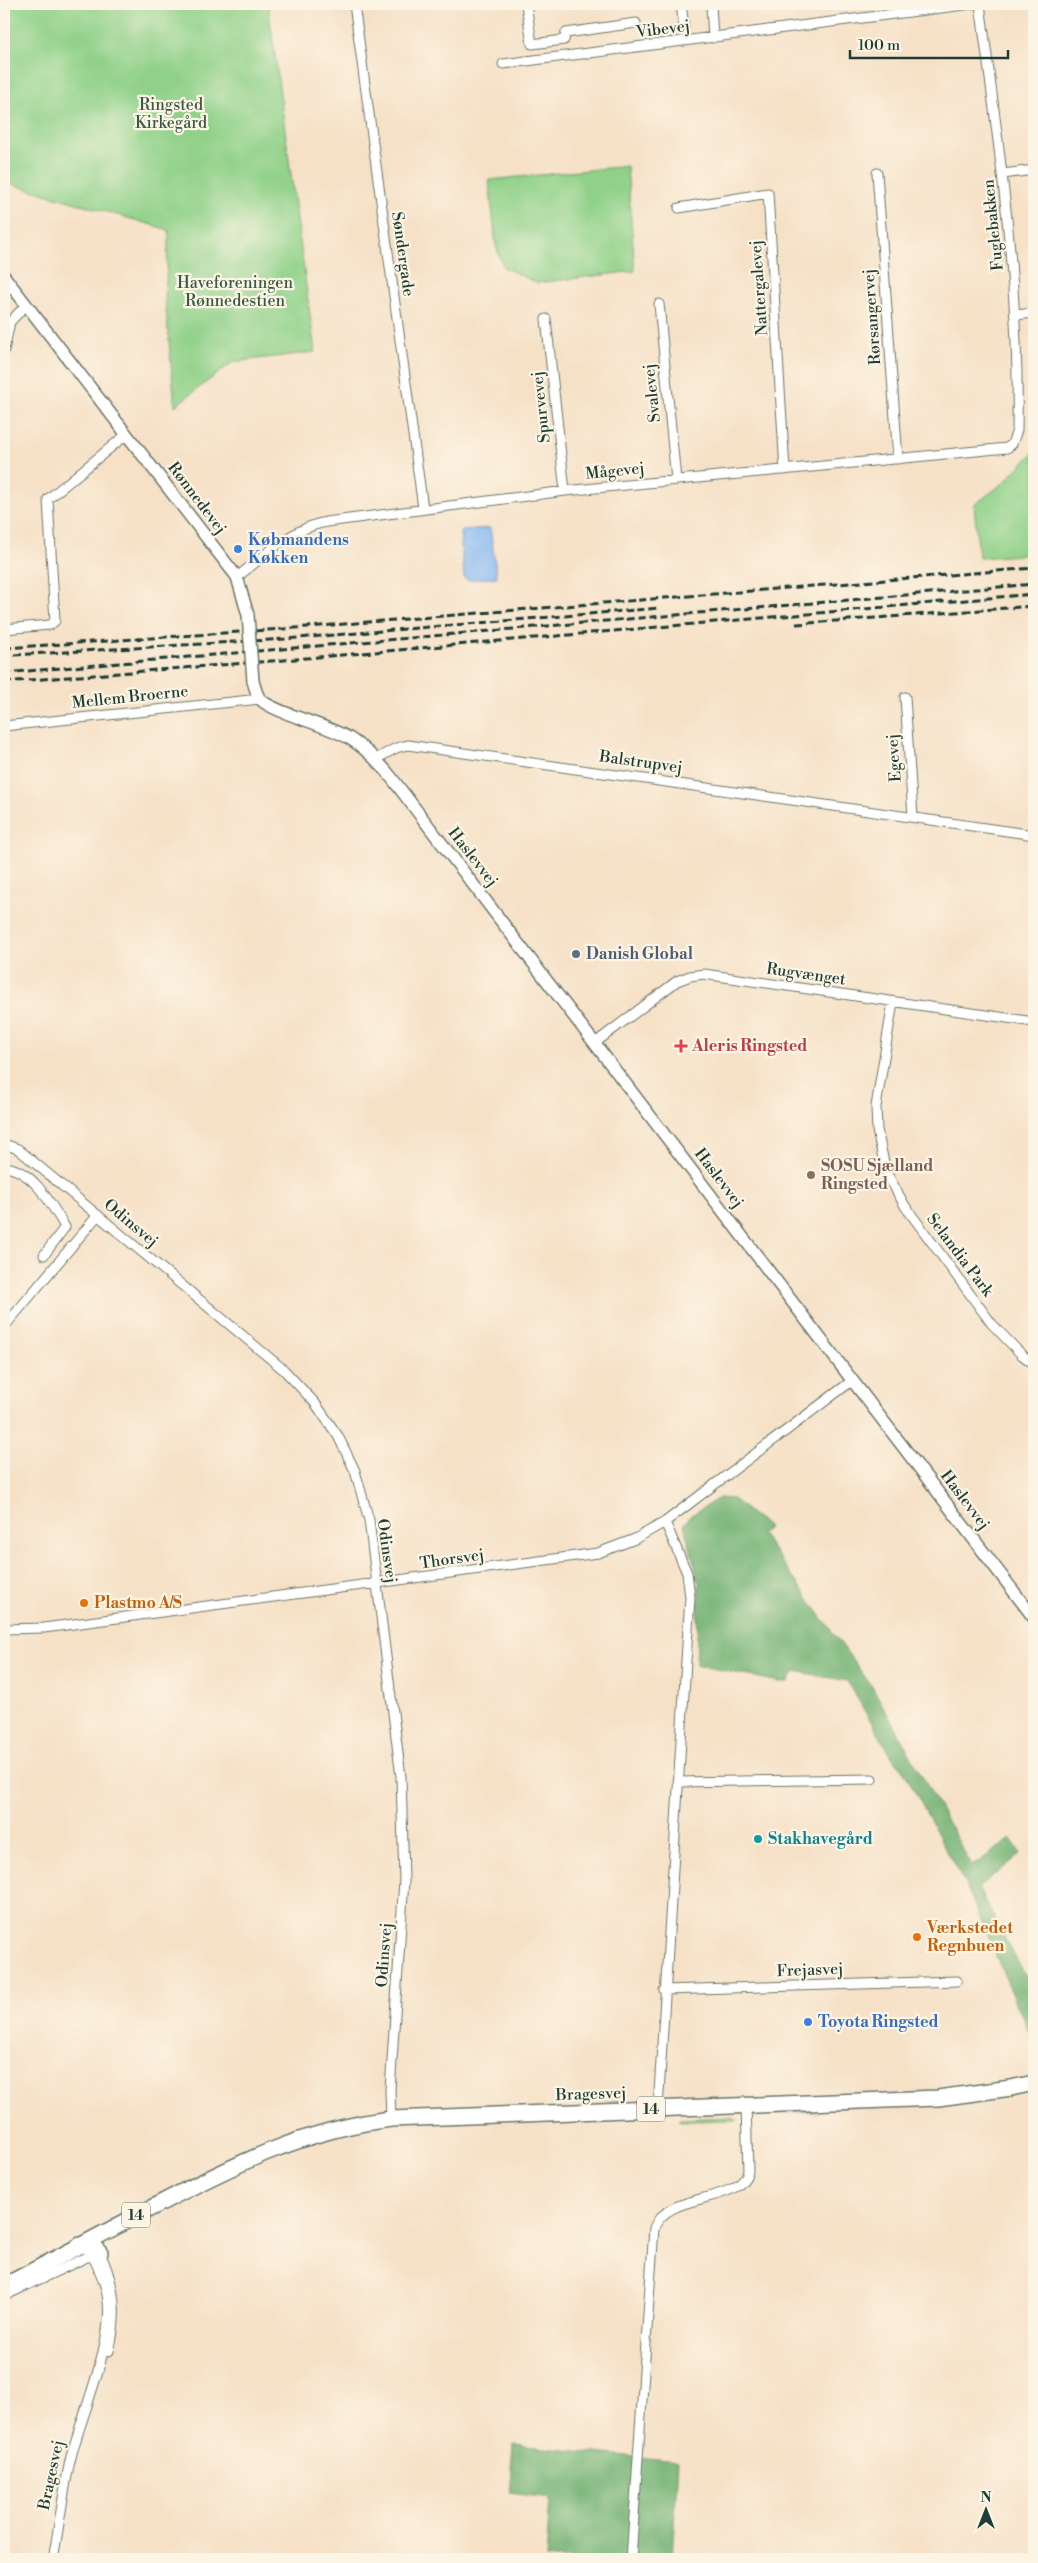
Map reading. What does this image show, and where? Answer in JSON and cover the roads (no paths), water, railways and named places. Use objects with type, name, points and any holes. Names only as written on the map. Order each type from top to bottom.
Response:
[{"type":"main road","name":"Bragesvej","points":[[4,2286],[92,2248],[169,2198],[272,2150],[330,2129],[391,2119],[938,2098],[1034,2083]]},
{"type":"main road","name":"Bragesvej","points":[[4,2292],[92,2248],[272,2150]]},
{"type":"street","name":"Søndergade","points":[[354,4],[423,508]]},
{"type":"street","name":"Vibevej","points":[[526,4],[532,44],[564,40],[566,33],[636,23]]},
{"type":"street","points":[[681,4],[684,28]]},
{"type":"street","points":[[711,4],[713,38]]},
{"type":"street","name":"Vibevej","points":[[503,64],[972,4]]},
{"type":"street","name":"Fuglebakken","points":[[980,4],[1003,174],[1016,315],[1017,430],[1012,444]]},
{"type":"street","points":[[564,40],[566,56]]},
{"type":"street","points":[[1003,174],[1034,170]]},
{"type":"street","name":"Rørsangervej","points":[[877,173],[898,459]]},
{"type":"street","name":"Nattergalevej","points":[[679,208],[768,193],[785,470]]},
{"type":"street","name":"Rønnedevej","points":[[4,276],[237,577],[248,615],[253,681],[260,699]]},
{"type":"street","name":"Svalevej","points":[[659,304],[676,480]]},
{"type":"street","points":[[4,350],[10,322],[26,305]]},
{"type":"street","points":[[1016,315],[1034,313]]},
{"type":"street","name":"Spurvevej","points":[[546,319],[565,491]]},
{"type":"street","points":[[4,629],[50,625],[55,620],[48,499],[127,434]]},
{"type":"street","name":"Mågevej","points":[[237,577],[293,534],[307,526],[423,508],[565,491],[1002,449],[1012,444]]},
{"type":"street","name":"Egevej","points":[[905,697],[913,817]]},
{"type":"street","points":[[260,699],[272,706],[325,725],[352,740],[376,759]]},
{"type":"street","name":"Mellem Broerne","points":[[4,726],[260,699]]},
{"type":"street","name":"Balstrupvej","points":[[376,759],[396,748],[408,745],[1034,835]]},
{"type":"street","name":"Haslevvej","points":[[376,759],[1034,1618]]},
{"type":"street","name":"Rugvænget","points":[[595,1043],[677,981],[690,976],[704,974],[1034,1022]]},
{"type":"street","name":"Selandia Park","points":[[893,1002],[876,1107],[876,1130],[886,1172],[906,1206],[992,1324],[1022,1355],[1034,1364]]},
{"type":"street","name":"Odinsvej","points":[[4,1144],[18,1149],[284,1370],[315,1403],[338,1436],[355,1471],[368,1520],[401,1777],[404,1870],[390,2090],[391,2119]]},
{"type":"street","points":[[4,1167],[15,1168],[44,1192],[65,1227],[44,1255]]},
{"type":"street","points":[[33,1184],[44,1171]]},
{"type":"street","points":[[4,1327],[98,1215]]},
{"type":"street","name":"Thorsvej","points":[[4,1629],[44,1628],[598,1553],[635,1539],[665,1522],[853,1380]]},
{"type":"street","points":[[658,2109],[690,1598],[687,1573],[665,1522]]},
{"type":"street","points":[[678,1782],[872,1780]]},
{"type":"street","name":"Frejasvej","points":[[664,1990],[957,1981]]},
{"type":"street","points":[[631,2559],[654,2228],[658,2217],[666,2211],[733,2188],[744,2181],[748,2172],[746,2106]]},
{"type":"street","name":"Bragesvej","points":[[4,2296],[86,2257],[92,2248],[113,2284],[115,2321],[106,2361],[88,2400],[70,2461],[53,2559]]},
{"type":"water","points":[[490,528],[497,577],[468,580],[464,577],[460,532],[462,530]]},
{"type":"railway","points":[[4,648],[283,629],[1034,568]]},
{"type":"railway","points":[[4,673],[1034,584]]},
{"type":"railway","points":[[4,682],[284,660],[1034,594]]},
{"type":"railway","points":[[796,624],[1034,606]]},
{"type":"railway","points":[[14,655],[285,639],[660,608]]},
{"type":"place","name":"Købmandens Køkken","points":[[238,549]]},
{"type":"place","name":"Danish Global","points":[[576,954]]},
{"type":"place","name":"Aleris Ringsted","points":[[681,1046]]},
{"type":"place","name":"SOSU Sjælland Ringsted","points":[[811,1175]]},
{"type":"place","name":"Plastmo A/S","points":[[84,1603]]},
{"type":"place","name":"Stakhavegård","points":[[758,1839]]},
{"type":"place","name":"Værkstedet Regnbuen","points":[[917,1937]]},
{"type":"place","name":"Toyota Ringsted","points":[[808,2022]]},
{"type":"park label","name":"Ringsted Kirkegård","points":[[171,114]]},
{"type":"park label","name":"Haveforeningen Rønnedestien","points":[[235,292]]}]
